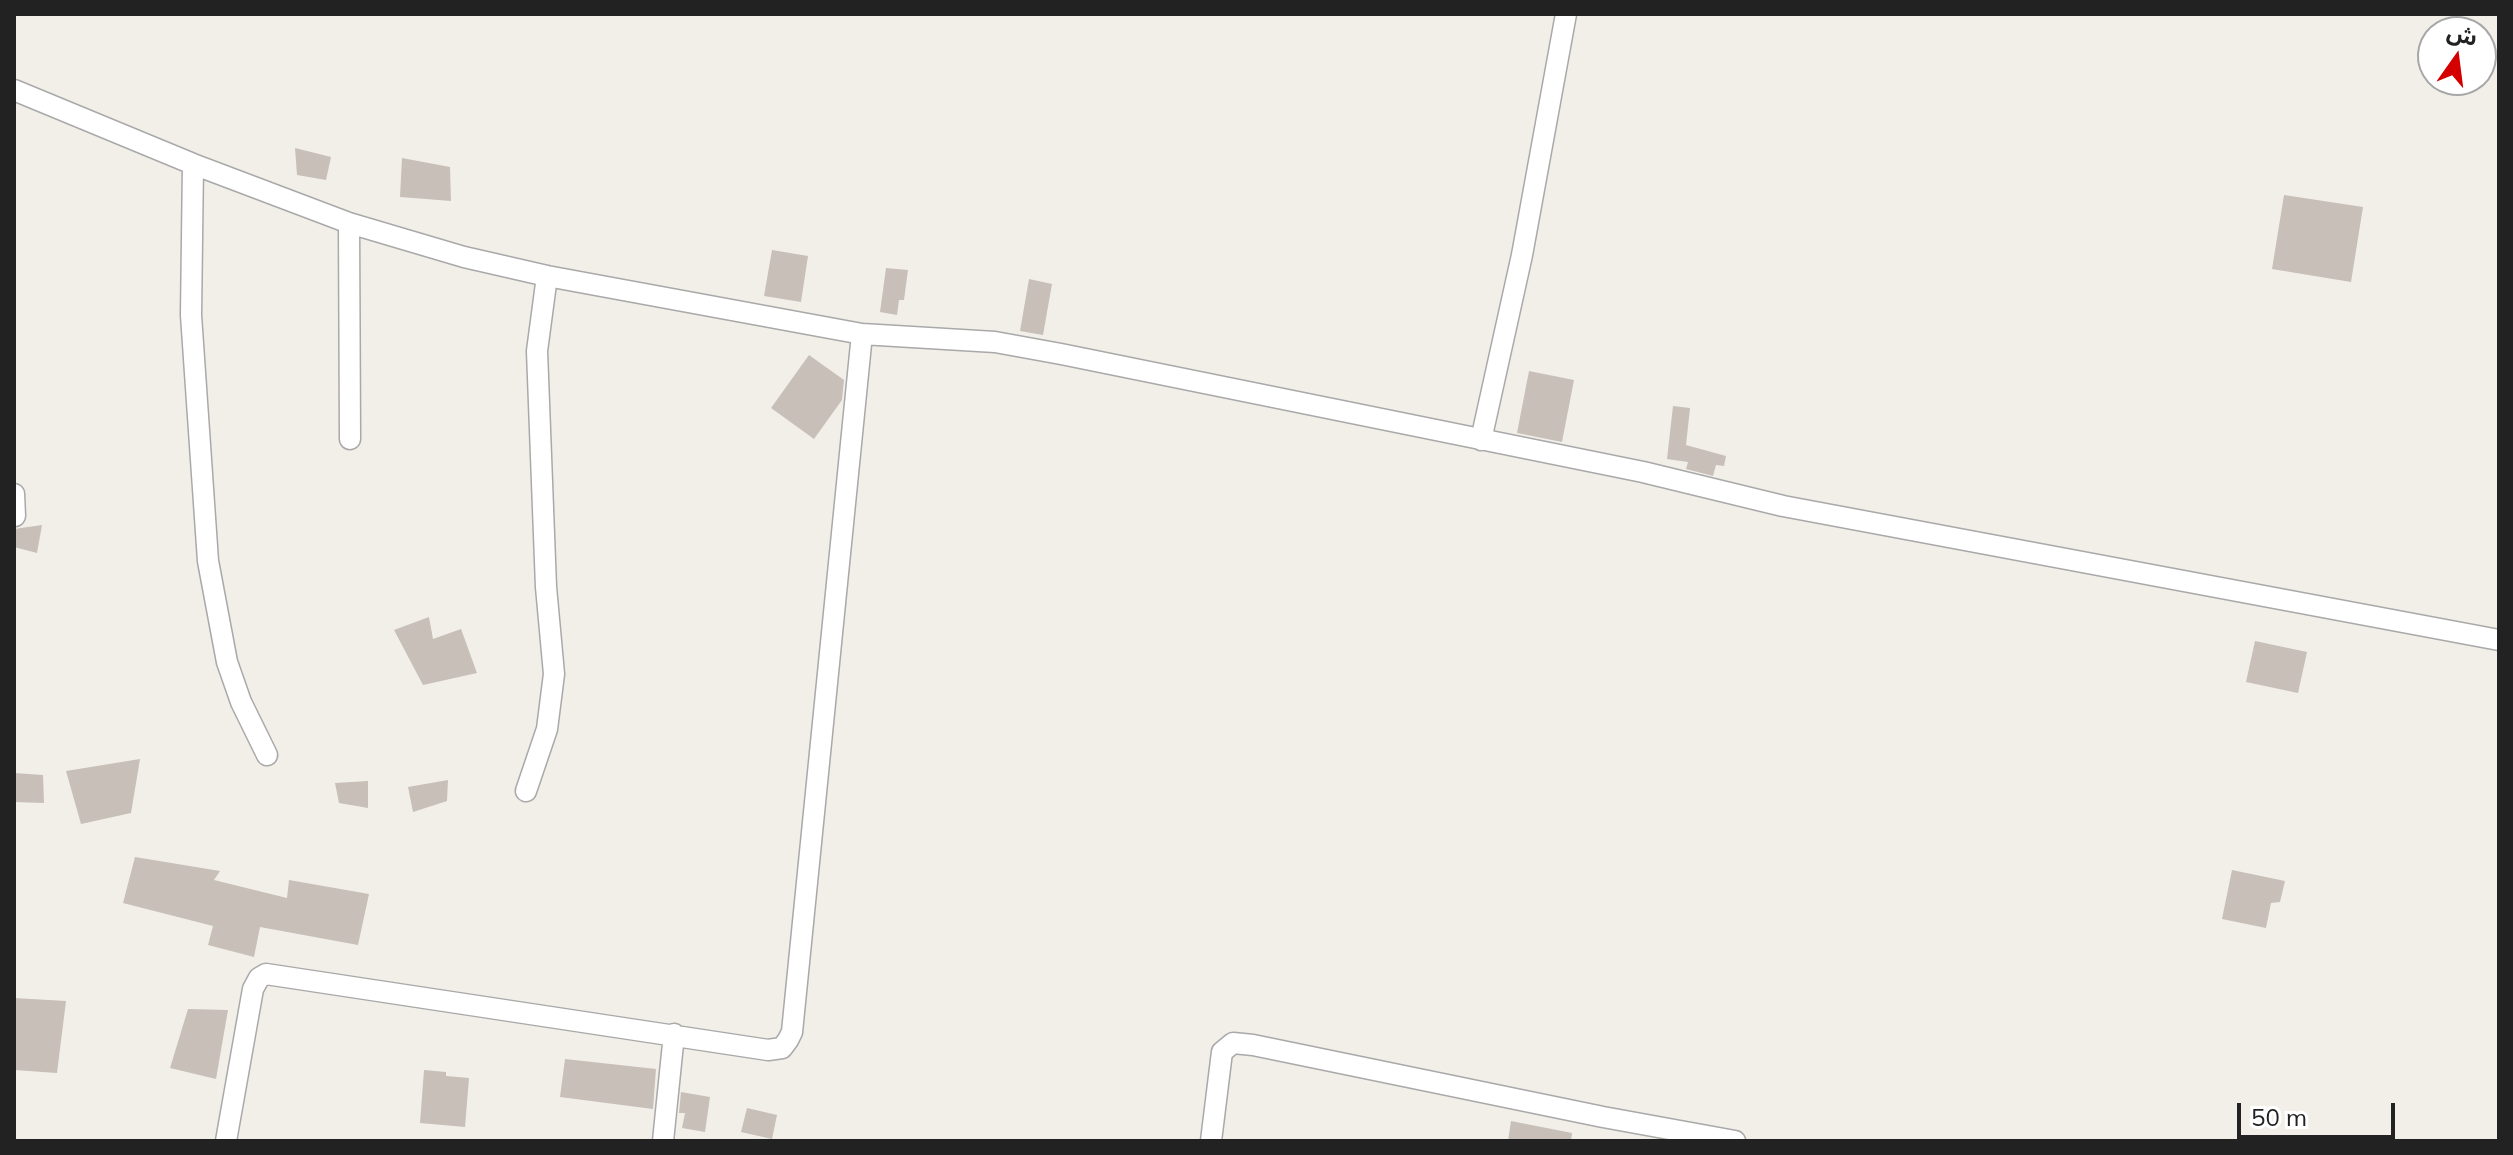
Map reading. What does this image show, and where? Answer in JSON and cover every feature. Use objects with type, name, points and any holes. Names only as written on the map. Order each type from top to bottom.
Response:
[{"type":"street","points":[[1481,440],[1522,255],[1566,14]]},
{"type":"street","points":[[14,90],[193,164],[349,223],[464,257],[547,276],[862,334],[1008,344],[1643,472],[1783,506],[2499,640]]},
{"type":"street","points":[[193,164],[191,315],[208,561],[227,662],[241,702],[267,755]]},
{"type":"street","points":[[349,223],[350,439]]},
{"type":"street","points":[[526,791],[547,729],[554,674],[546,587],[537,351],[547,276]]},
{"type":"street","points":[[226,1141],[253,989],[259,978],[266,974],[768,1050],[782,1048],[792,1032],[862,334]]},
{"type":"street","points":[[14,494],[15,516]]},
{"type":"street","points":[[663,1141],[674,1034]]},
{"type":"street","points":[[1211,1141],[1222,1052],[1233,1043],[1735,1141]]},
{"type":"building","points":[[295,148],[331,157],[326,180],[297,175]]},
{"type":"building","points":[[402,158],[450,167],[451,201],[400,197]]},
{"type":"building","points":[[2284,195],[2363,207],[2351,282],[2272,269]]},
{"type":"building","points":[[772,250],[808,256],[801,302],[764,296]]},
{"type":"building","points":[[886,268],[908,270],[904,300],[899,300],[897,315],[880,312]]},
{"type":"building","points":[[1029,279],[1052,284],[1043,335],[1020,331]]},
{"type":"building","points":[[809,355],[844,380],[842,400],[814,439],[771,408]]},
{"type":"building","points":[[1529,371],[1574,380],[1562,442],[1517,433]]},
{"type":"building","points":[[1673,406],[1690,408],[1686,445],[1726,456],[1724,466],[1716,465],[1713,476],[1686,469],[1688,462],[1667,459]]},
{"type":"building","points":[[42,525],[37,553],[14,547],[14,529]]},
{"type":"building","points":[[429,617],[433,639],[461,629],[477,673],[423,685],[394,630]]},
{"type":"building","points":[[2255,641],[2307,652],[2298,693],[2246,682]]},
{"type":"building","points":[[140,759],[131,813],[81,824],[66,771]]},
{"type":"building","points":[[14,773],[43,775],[44,803],[14,802]]},
{"type":"building","points":[[448,780],[447,801],[413,812],[408,787]]},
{"type":"building","points":[[368,781],[368,808],[339,803],[335,783]]},
{"type":"building","points":[[135,857],[220,871],[214,880],[287,898],[289,880],[369,894],[358,945],[260,927],[254,957],[208,945],[213,926],[123,903]]},
{"type":"building","points":[[2232,870],[2285,881],[2280,902],[2271,903],[2266,928],[2222,919]]},
{"type":"building","points":[[14,998],[66,1001],[57,1073],[14,1070]]},
{"type":"building","points":[[188,1009],[228,1010],[216,1079],[170,1068]]},
{"type":"building","points":[[565,1059],[656,1069],[653,1109],[560,1097]]},
{"type":"building","points":[[424,1070],[469,1078],[465,1127],[420,1123]]},
{"type":"building","points":[[681,1092],[710,1097],[705,1132],[682,1128],[685,1113],[679,1113]]},
{"type":"building","points":[[747,1108],[777,1115],[772,1139],[741,1132]]},
{"type":"building","points":[[1511,1121],[1572,1133],[1571,1141],[1508,1141]]}]
